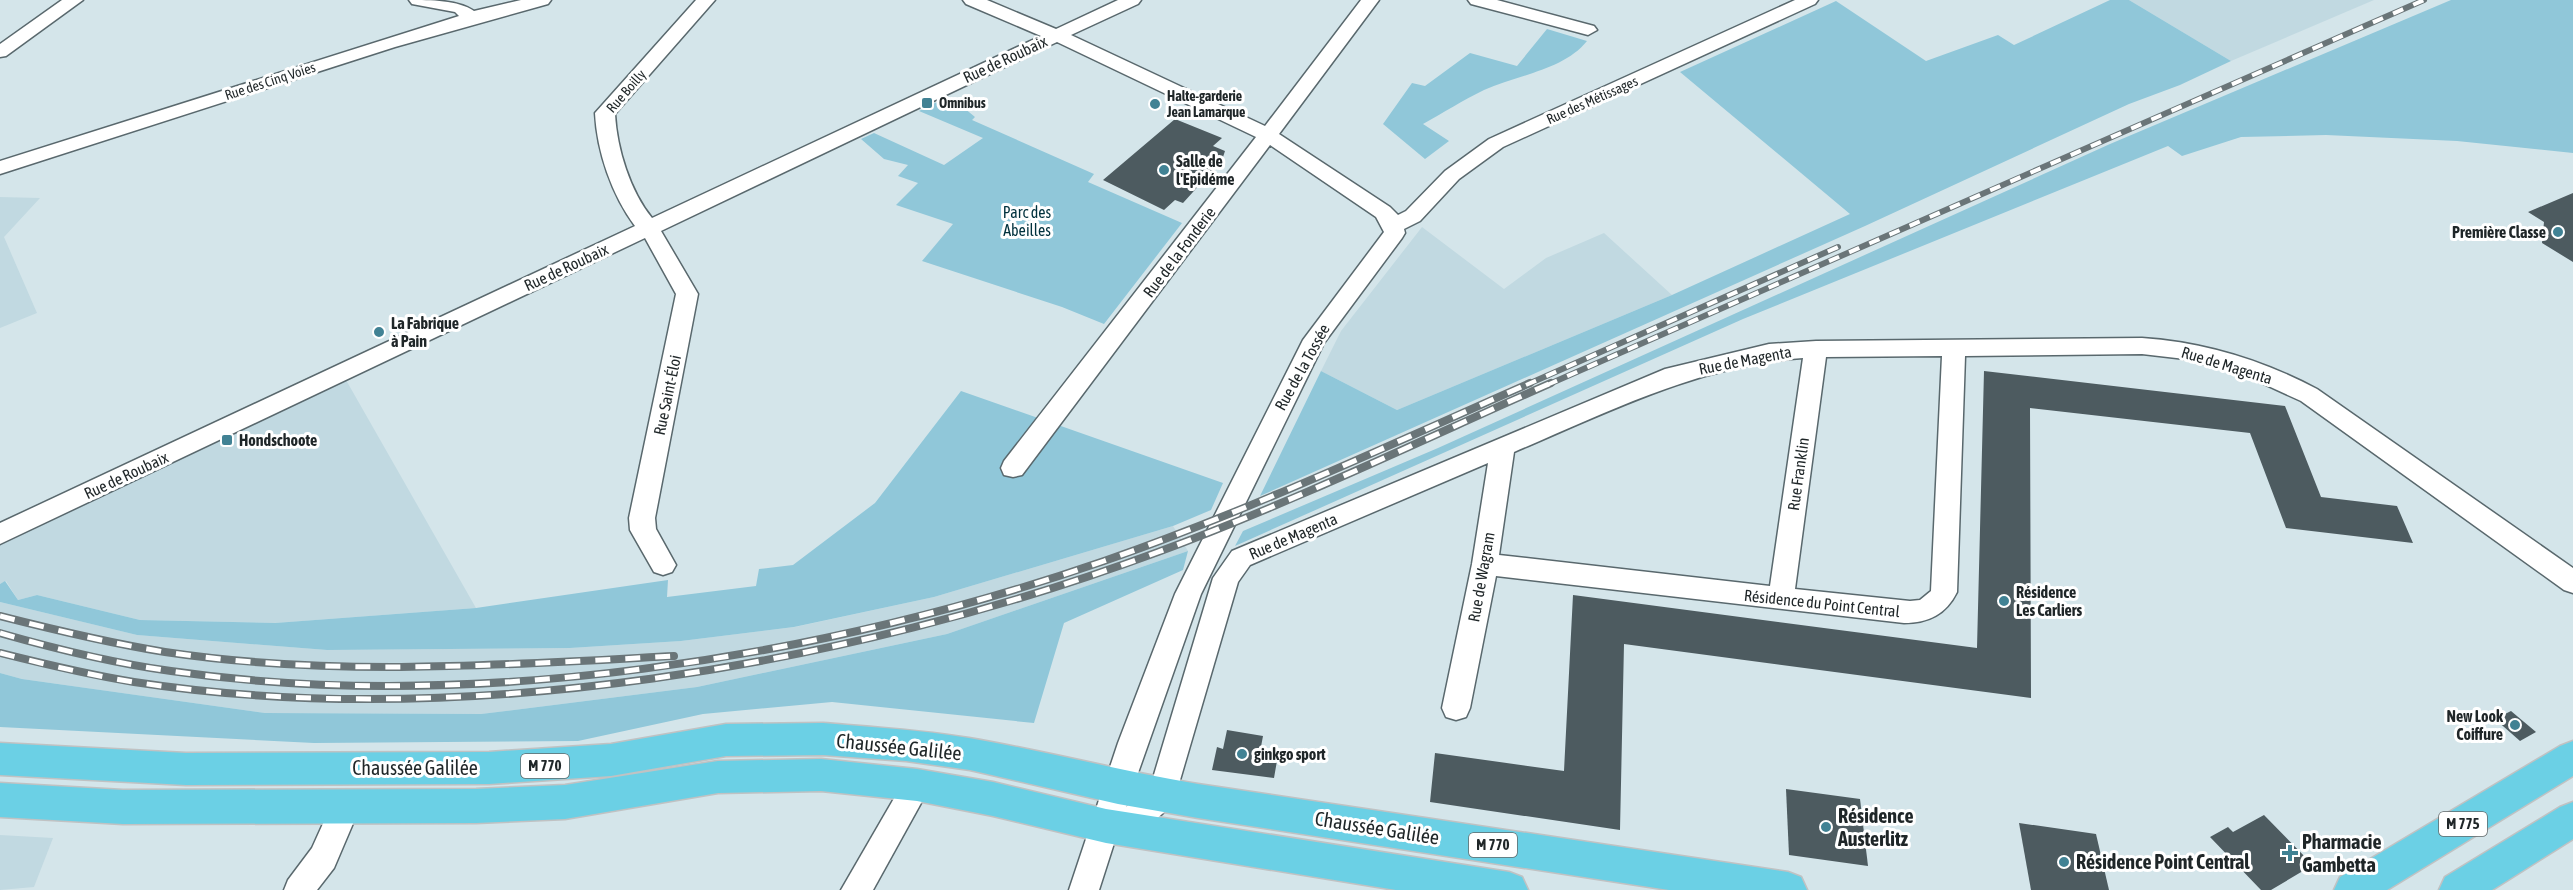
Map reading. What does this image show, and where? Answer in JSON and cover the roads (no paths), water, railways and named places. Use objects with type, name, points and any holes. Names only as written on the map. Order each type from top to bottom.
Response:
[{"type":"main road","name":"Chaussée Galilée","points":[[0,759],[74,765],[186,769],[489,768],[611,760],[726,740],[800,738],[865,741],[970,754],[1163,795],[1788,890]]},
{"type":"main road","name":"M 775","points":[[2352,890],[2571,760]]},
{"type":"main road","name":"Chaussée Galilée","points":[[0,800],[123,807],[476,806],[565,802],[694,780],[748,776],[821,775],[917,785],[993,799],[1106,826],[1509,890]]},
{"type":"main road","points":[[2458,890],[2573,819]]},
{"type":"street","points":[[0,52],[74,0]]},
{"type":"street","points":[[418,0],[461,8],[471,18]]},
{"type":"street","name":"Rue des Cinq Voies","points":[[0,168],[471,18],[542,0]]},
{"type":"street","name":"Rue Boilly","points":[[649,228],[629,203],[606,133],[605,113],[706,0]]},
{"type":"street","points":[[972,0],[1056,35],[1268,135],[1376,207],[1387,215],[1394,226]]},
{"type":"street","name":"Rue de Roubaix","points":[[0,534],[1132,0]]},
{"type":"street","points":[[1268,135],[1370,0]]},
{"type":"street","points":[[1477,0],[1588,30]]},
{"type":"street","name":"Rue des Métissages","points":[[1394,226],[1413,216],[1452,175],[1496,143],[1809,0]]},
{"type":"street","name":"Rue de la Fonderie","points":[[1013,468],[1268,135]]},
{"type":"street","name":"Rue de la Tossée","points":[[1084,890],[1136,732],[1180,614],[1296,374],[1321,328],[1393,237],[1394,226]]},
{"type":"street","name":"Rue Saint-Éloi","points":[[649,228],[687,294],[642,518],[643,531],[663,566]]},
{"type":"street","name":"Rue de Magenta","points":[[1163,795],[1226,578],[1235,563],[1248,554],[1682,372],[1769,352],[1954,347],[2162,347],[2210,357],[2280,380],[2319,402],[2573,582]]},
{"type":"street","name":"Résidence du Point Central","points":[[1485,564],[1914,612],[1934,606],[1944,592],[1954,347]]},
{"type":"street","name":"Rue Franklin","points":[[1781,598],[1816,349]]},
{"type":"street","name":"Rue de Wagram","points":[[1456,708],[1485,564],[1503,446]]},
{"type":"street","points":[[856,890],[917,785]]},
{"type":"street","points":[[1106,826],[1130,821],[1147,812],[1163,795]]},
{"type":"street","points":[[299,890],[323,858],[345,807]]},
{"type":"railway","points":[[1547,385],[2424,0]]},
{"type":"railway","points":[[1526,385],[1838,247]]},
{"type":"railway","points":[[0,633],[85,655],[171,671],[285,683],[403,686],[522,681],[643,669],[762,650],[880,626],[994,596],[1104,561],[1265,499],[1530,383]]},
{"type":"railway","points":[[0,653],[83,673],[134,682],[259,695],[388,699],[520,693],[653,678],[784,656],[914,627],[1039,592],[1158,552],[1306,492],[1551,383]]},
{"type":"railway","points":[[0,616],[123,645],[165,652],[228,660],[292,664],[419,667],[674,656]]},
{"type":"place","name":"Omnibus","points":[[927,103]]},
{"type":"place","name":"Halte-garderie Jean Lamarque","points":[[1155,104]]},
{"type":"place","name":"Salle de l'Epidéme","points":[[1164,170]]},
{"type":"place","name":"Première Classe","points":[[2558,232]]},
{"type":"place","name":"La Fabrique à Pain","points":[[379,332]]},
{"type":"place","name":"Hondschoote","points":[[227,440]]},
{"type":"place","name":"Résidence Les Carliers","points":[[2004,601]]},
{"type":"place","name":"New Look Coiffure","points":[[2515,725]]},
{"type":"place","name":"ginkgo sport","points":[[1242,754]]},
{"type":"place","name":"Résidence Austerlitz","points":[[1826,827]]},
{"type":"place","name":"Pharmacie Gambetta","points":[[2290,853]]},
{"type":"place","name":"Résidence Point Central","points":[[2064,862]]},
{"type":"park label","name":"Parc des Abeilles","points":[[1027,221]]}]
